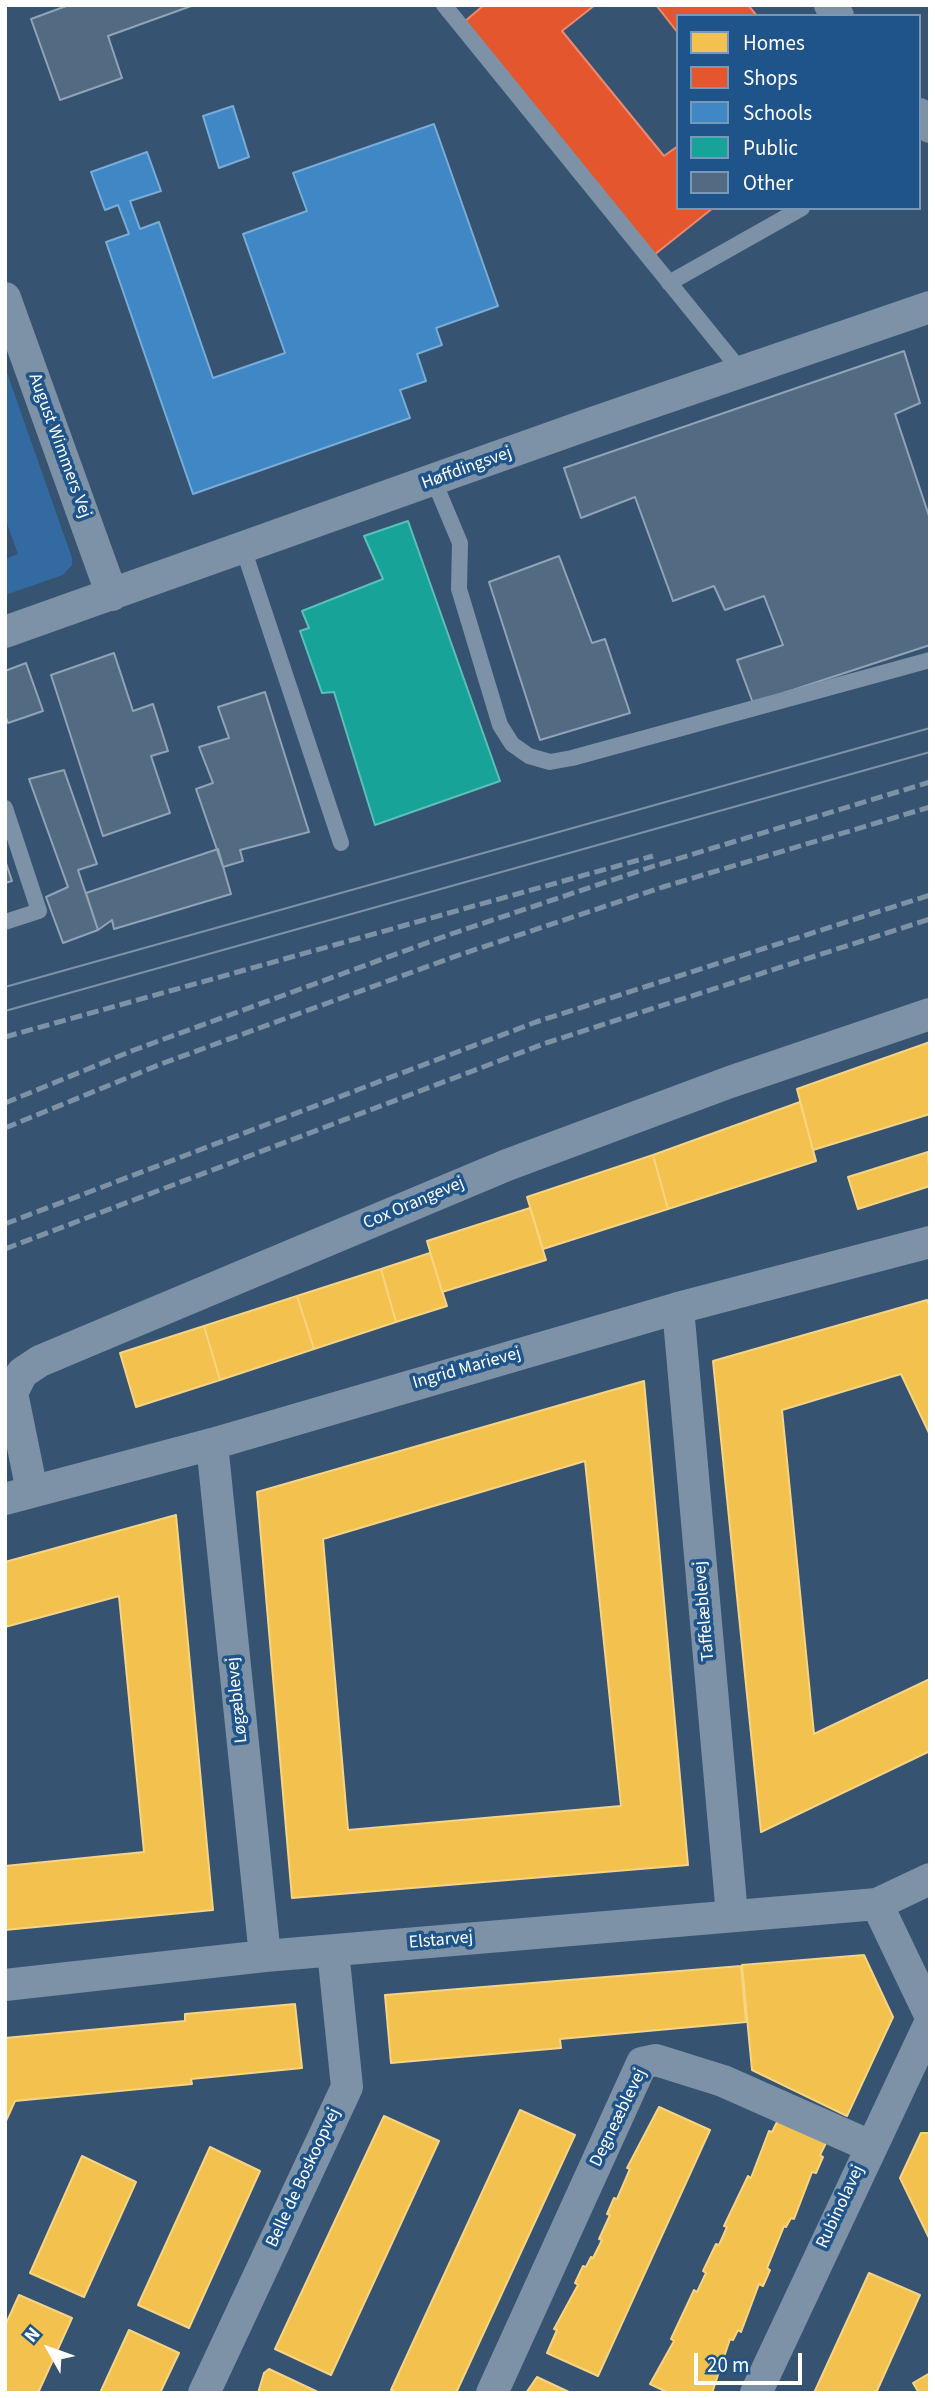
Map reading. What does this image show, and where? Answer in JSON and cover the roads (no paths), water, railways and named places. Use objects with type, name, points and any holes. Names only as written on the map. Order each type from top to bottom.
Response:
[{"type":"street","name":"August Wimmers Vej","points":[[5,298],[113,595]]},
{"type":"street","name":"Høffdingsvej","points":[[5,632],[741,371],[928,312]]},
{"type":"street","name":"Cox Orangevej","points":[[19,1495],[12,1392],[22,1373],[40,1361],[507,1165],[730,1082],[930,1014]]},
{"type":"street","name":"Ingrid Marievej","points":[[19,1495],[212,1444],[678,1308],[930,1242]]},
{"type":"street","name":"Taffelæblevej","points":[[678,1308],[732,1915]]},
{"type":"street","name":"Løgæblevej","points":[[212,1444],[265,1956]]},
{"type":"street","points":[[930,1879],[877,1904],[930,2015]]},
{"type":"street","name":"Elstarvej","points":[[5,1985],[265,1956],[877,1904]]},
{"type":"street","name":"Belle de Boskoopvej","points":[[204,2393],[347,2087],[333,1951]]},
{"type":"street","name":"Rubinolavej","points":[[755,2393],[930,2023]]},
{"type":"street","name":"Degneæblevej","points":[[492,2393],[642,2063],[656,2060],[723,2081],[870,2146]]},
{"type":"lane","points":[[451,8],[741,371]]},
{"type":"lane","points":[[669,283],[798,210]]},
{"type":"lane","points":[[433,481],[460,542],[459,589],[500,725],[512,744],[529,756],[550,762],[572,758],[930,660]]},
{"type":"lane","points":[[243,548],[341,843]]},
{"type":"lane","points":[[5,808],[39,911],[5,922]]},
{"type":"tram line","points":[[5,987],[930,728]]},
{"type":"tram line","points":[[5,1011],[930,752]]},
{"type":"railway","points":[[5,1103],[134,1050],[451,934],[654,866],[930,782]]},
{"type":"railway","points":[[5,1128],[161,1064],[459,955],[663,887],[930,807]]},
{"type":"railway","points":[[5,1037],[653,856]]},
{"type":"railway","points":[[5,1224],[536,1022],[930,895]]},
{"type":"railway","points":[[5,1249],[546,1043],[930,919]]}]
